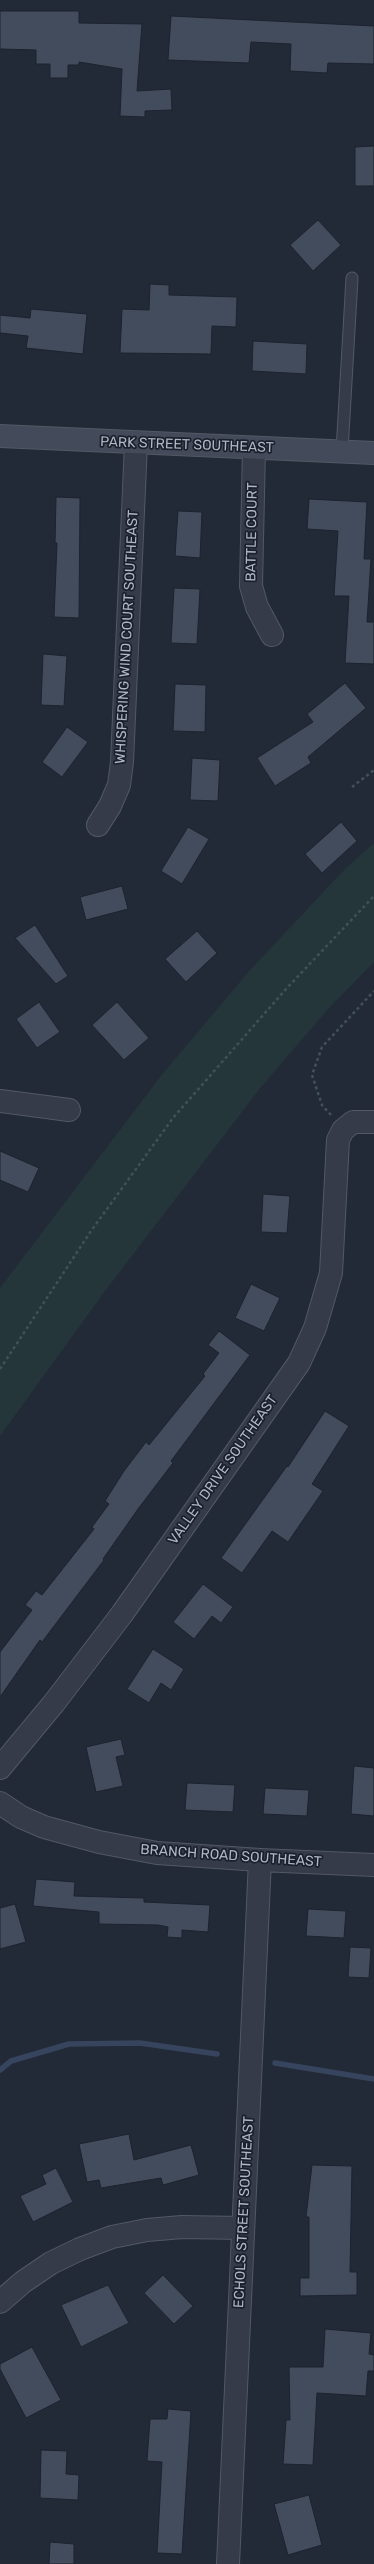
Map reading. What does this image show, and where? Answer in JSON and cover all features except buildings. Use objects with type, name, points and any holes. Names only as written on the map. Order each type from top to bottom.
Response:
[{"type":"main road","name":"PARK STREET SOUTHEAST","points":[[0,436],[374,453]]},
{"type":"street","name":"WHISPERING WIND COURT SOUTHEAST","points":[[98,825],[110,806],[119,785],[122,762],[136,443]]},
{"type":"street","name":"BATTLE COURT","points":[[254,448],[251,586],[257,607],[272,635]]},
{"type":"street","points":[[0,1101],[69,1110]]},
{"type":"street","points":[[342,1130],[353,1122],[374,1122]]},
{"type":"street","name":"VALLEY DRIVE SOUTHEAST","points":[[0,1768],[54,1703],[122,1614],[299,1363],[315,1328],[331,1273],[338,1140],[342,1130]]},
{"type":"street","name":"BRANCH ROAD SOUTHEAST","points":[[0,1803],[21,1817],[44,1827],[99,1842],[157,1853],[260,1860],[374,1865]]},
{"type":"street","name":"ECHOLS STREET SOUTHEAST","points":[[228,2564],[260,1860]]},
{"type":"street","points":[[0,2302],[23,2282],[51,2263],[80,2249],[112,2237],[147,2230],[182,2227],[243,2228]]},
{"type":"lane","points":[[342,451],[352,278]]},
{"type":"path","points":[[352,787],[374,770]]},
{"type":"path","points":[[0,1369],[91,1231],[173,1118],[281,994],[374,896]]},
{"type":"path","points":[[342,1130],[322,1105],[312,1075],[322,1047],[374,991]]},
{"type":"shaded area","points":[[374,843],[374,962],[329,1008],[261,1087],[105,1291],[0,1436],[0,1288],[164,1072],[251,969],[346,868]]},
{"type":"waterway","points":[[0,2070],[11,2061],[69,2044],[140,2043],[217,2054]]},
{"type":"waterway","points":[[275,2063],[374,2079]]}]
